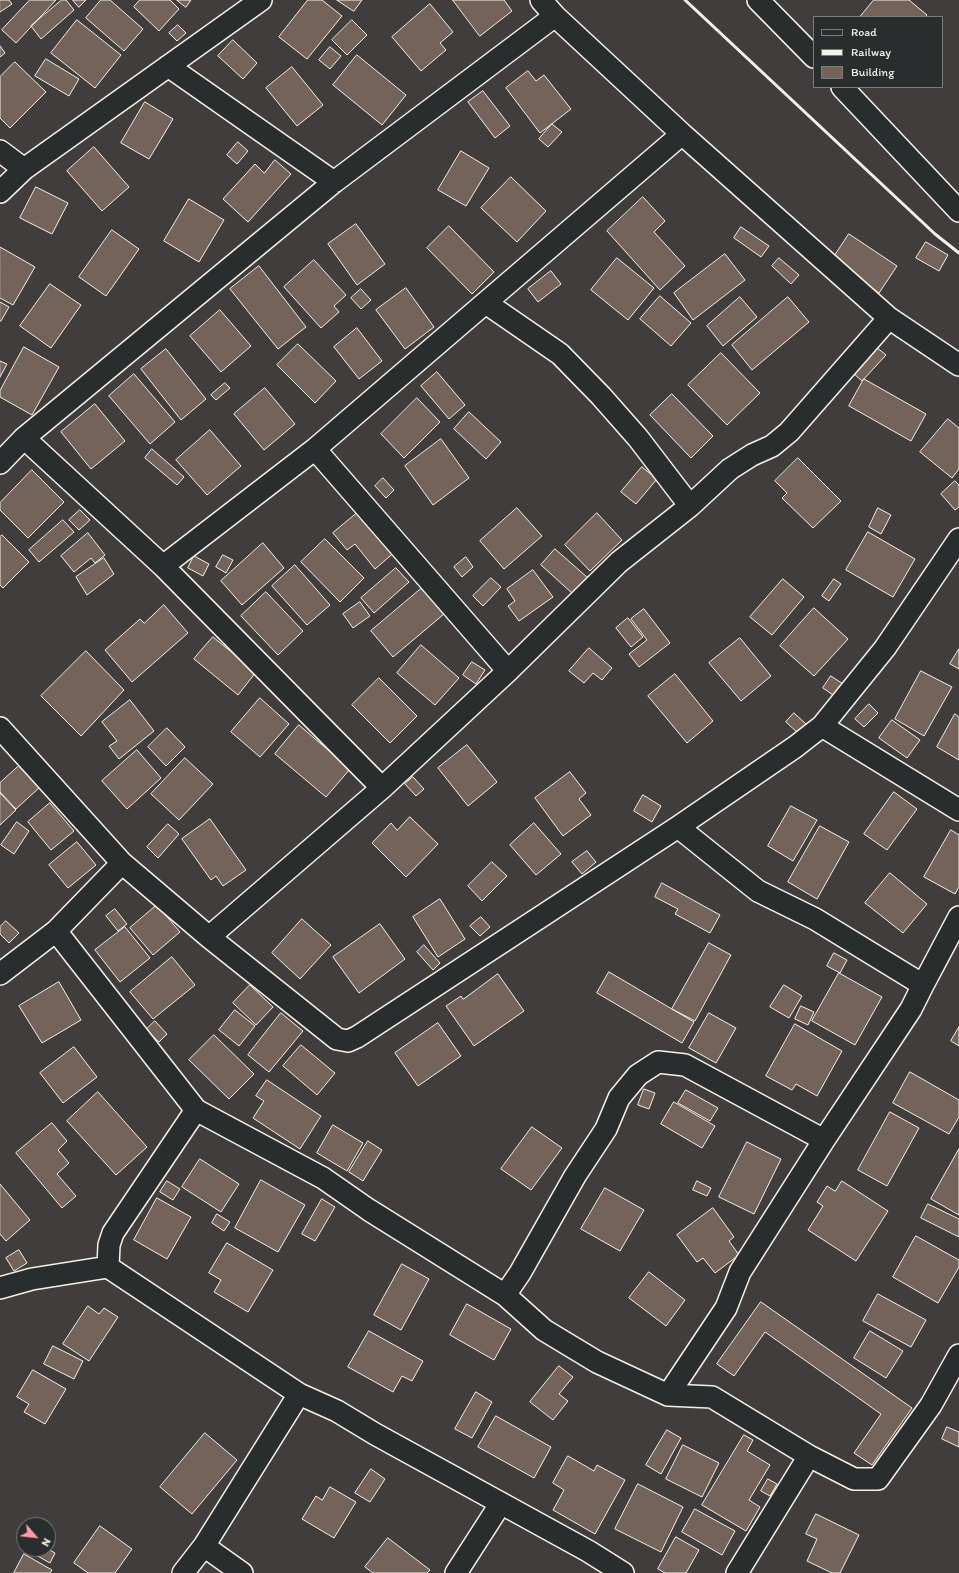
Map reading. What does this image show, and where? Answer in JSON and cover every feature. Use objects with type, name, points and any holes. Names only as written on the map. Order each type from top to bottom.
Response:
[{"type":"street","points":[[0,192],[24,170],[261,0]]},
{"type":"street","points":[[542,0],[555,16],[682,134],[889,318],[959,365]]},
{"type":"street","points":[[758,0],[813,56]]},
{"type":"street","points":[[0,463],[24,438],[334,182],[555,16]]},
{"type":"street","points":[[168,66],[334,182]]},
{"type":"street","points":[[843,88],[959,210]]},
{"type":"street","points":[[163,566],[315,449],[682,134]]},
{"type":"street","points":[[0,151],[24,170]]},
{"type":"street","points":[[486,303],[560,354],[612,408],[690,506]]},
{"type":"street","points":[[209,937],[382,788],[508,671],[619,562],[690,506],[730,469],[752,455],[772,446],[789,432],[889,318]]},
{"type":"street","points":[[24,438],[163,566],[382,788]]},
{"type":"street","points":[[315,449],[508,671]]},
{"type":"street","points":[[0,728],[122,863],[209,937],[337,1039],[348,1041],[357,1037],[678,827],[795,747],[822,726],[886,648],[959,539]]},
{"type":"street","points":[[822,726],[959,810]]},
{"type":"street","points":[[678,827],[758,890],[815,919],[922,986]]},
{"type":"street","points":[[0,974],[56,931],[122,863]]},
{"type":"street","points":[[668,1395],[726,1308],[740,1272],[824,1140],[911,1009],[959,917]]},
{"type":"street","points":[[56,931],[196,1110],[323,1178],[369,1210],[505,1295],[544,1330],[597,1362],[668,1395],[712,1396],[809,1456],[854,1479],[878,1479],[931,1405],[959,1355]]},
{"type":"street","points":[[505,1295],[520,1273],[575,1176],[606,1129],[619,1098],[638,1075],[658,1062],[685,1065],[824,1140]]},
{"type":"street","points":[[108,1267],[108,1245],[113,1233],[196,1110]]},
{"type":"street","points":[[0,1288],[32,1279],[108,1267],[299,1394],[337,1411],[588,1551],[623,1573]]},
{"type":"street","points":[[183,1573],[204,1546],[299,1394]]},
{"type":"street","points":[[737,1573],[809,1456]]},
{"type":"street","points":[[456,1573],[501,1503]]},
{"type":"street","points":[[204,1546],[242,1573]]},
{"type":"building","points":[[0,0],[9,0],[12,4],[0,12]]},
{"type":"building","points":[[30,0],[56,0],[16,43],[2,30]]},
{"type":"building","points":[[62,0],[66,0],[74,10],[41,39],[31,26]]},
{"type":"building","points":[[73,0],[86,0],[79,7]]},
{"type":"building","points":[[101,0],[110,0],[143,29],[124,51],[86,18]]},
{"type":"building","points":[[140,0],[170,0],[179,9],[159,31],[134,7]]},
{"type":"building","points":[[177,0],[191,0],[186,7]]},
{"type":"building","points":[[308,0],[322,0],[342,16],[307,59],[279,37]]},
{"type":"building","points":[[337,0],[362,0],[354,11]]},
{"type":"building","points":[[453,0],[504,0],[512,11],[480,36]]},
{"type":"building","points":[[874,0],[909,0],[927,15],[926,16],[861,16]]},
{"type":"building","points":[[430,4],[453,32],[440,43],[446,50],[421,71],[392,37]]},
{"type":"building","points":[[77,20],[121,55],[95,88],[51,53]]},
{"type":"building","points":[[352,20],[367,35],[347,55],[332,40]]},
{"type":"building","points":[[178,25],[186,33],[177,41],[169,33]]},
{"type":"building","points":[[233,40],[257,63],[243,79],[218,56]]},
{"type":"building","points":[[0,46],[5,53],[0,57]]},
{"type":"building","points":[[330,47],[341,56],[330,69],[319,60]]},
{"type":"building","points":[[357,55],[406,95],[382,125],[333,85]]},
{"type":"building","points":[[46,59],[79,79],[69,96],[35,76]]},
{"type":"building","points":[[15,62],[46,92],[10,128],[0,118],[0,77]]},
{"type":"building","points":[[292,67],[323,105],[297,126],[266,88]]},
{"type":"building","points":[[528,71],[536,81],[544,75],[571,109],[540,133],[506,88]]},
{"type":"building","points":[[483,91],[510,126],[495,138],[468,102]]},
{"type":"building","points":[[145,102],[173,119],[149,159],[121,143]]},
{"type":"building","points":[[552,124],[562,132],[548,147],[539,139]]},
{"type":"building","points":[[238,142],[248,151],[237,164],[227,155]]},
{"type":"building","points":[[94,147],[129,187],[102,211],[67,171]]},
{"type":"building","points":[[461,151],[489,168],[466,206],[438,190]]},
{"type":"building","points":[[275,160],[291,174],[248,222],[223,199],[255,164],[264,173]]},
{"type":"building","points":[[511,177],[546,211],[517,242],[481,208]]},
{"type":"building","points":[[36,187],[68,203],[52,234],[20,218]]},
{"type":"building","points":[[643,197],[665,221],[654,232],[685,266],[660,290],[607,231]]},
{"type":"building","points":[[189,199],[224,220],[199,262],[164,241]]},
{"type":"building","points":[[356,224],[385,264],[357,285],[328,244]]},
{"type":"building","points":[[449,226],[494,272],[472,294],[427,248]]},
{"type":"building","points":[[741,227],[769,246],[761,257],[734,238]]},
{"type":"building","points":[[112,230],[139,249],[106,296],[79,277]]},
{"type":"building","points":[[849,234],[897,266],[879,293],[832,260]]},
{"type":"building","points":[[926,242],[948,255],[939,271],[916,258]]},
{"type":"building","points":[[0,247],[35,267],[13,305],[0,298]]},
{"type":"building","points":[[725,254],[745,280],[693,320],[674,293]]},
{"type":"building","points":[[617,258],[654,288],[628,320],[591,290]]},
{"type":"building","points":[[779,258],[799,275],[791,284],[772,266]]},
{"type":"building","points":[[314,260],[346,295],[334,306],[339,312],[321,328],[284,287]]},
{"type":"building","points":[[259,266],[306,327],[278,349],[230,289]]},
{"type":"building","points":[[551,271],[561,284],[538,302],[528,289]]},
{"type":"building","points":[[50,284],[81,305],[51,348],[20,326]]},
{"type":"building","points":[[406,288],[434,327],[405,349],[376,310]]},
{"type":"building","points":[[361,289],[371,300],[361,309],[351,298]]},
{"type":"building","points":[[660,296],[691,323],[671,346],[640,319]]},
{"type":"building","points":[[740,297],[757,317],[723,346],[707,326]]},
{"type":"building","points":[[788,297],[809,322],[752,370],[732,345]]},
{"type":"building","points":[[0,302],[9,307],[1,321],[0,321]]},
{"type":"building","points":[[220,310],[251,346],[221,372],[190,336]]},
{"type":"building","points":[[357,328],[382,361],[359,379],[334,347]]},
{"type":"building","points":[[298,344],[336,381],[315,403],[277,365]]},
{"type":"building","points":[[875,346],[886,355],[862,381],[852,372]]},
{"type":"building","points":[[24,347],[59,367],[32,415],[0,397],[0,391]]},
{"type":"building","points":[[166,349],[206,399],[181,420],[141,369]]},
{"type":"building","points":[[721,353],[760,393],[727,425],[688,385]]},
{"type":"building","points":[[0,361],[7,364],[0,377]]},
{"type":"building","points":[[437,372],[465,405],[449,419],[421,386]]},
{"type":"building","points":[[134,374],[175,422],[150,444],[109,396]]},
{"type":"building","points":[[864,379],[926,414],[911,441],[849,406]]},
{"type":"building","points":[[225,383],[230,388],[216,400],[211,395]]},
{"type":"building","points":[[265,388],[295,424],[264,450],[234,414]]},
{"type":"building","points":[[672,394],[713,436],[691,458],[650,415]]},
{"type":"building","points":[[417,398],[440,422],[404,458],[381,434]]},
{"type":"building","points":[[95,404],[125,441],[91,469],[61,432]]},
{"type":"building","points":[[469,412],[501,442],[486,459],[454,429]]},
{"type":"building","points":[[948,419],[959,428],[959,469],[952,478],[920,452]]},
{"type":"building","points":[[210,430],[241,466],[207,495],[176,460]]},
{"type":"building","points":[[441,439],[469,478],[433,505],[405,466]]},
{"type":"building","points":[[152,449],[184,477],[177,485],[145,458]]},
{"type":"building","points":[[798,458],[841,501],[813,528],[782,498],[787,493],[775,481]]},
{"type":"building","points":[[642,467],[657,479],[636,504],[621,492]]},
{"type":"building","points":[[32,470],[64,502],[28,538],[0,510],[0,503]]},
{"type":"building","points":[[383,478],[394,490],[386,498],[375,486]]},
{"type":"building","points":[[955,481],[959,485],[959,507],[955,510],[941,494]]},
{"type":"building","points":[[517,508],[542,536],[504,569],[480,541]]},
{"type":"building","points":[[878,508],[891,515],[881,534],[869,527]]},
{"type":"building","points":[[362,509],[396,551],[375,569],[355,544],[347,550],[333,533]]},
{"type":"building","points":[[80,510],[90,520],[79,530],[69,520]]},
{"type":"building","points":[[597,513],[622,540],[590,571],[565,545]]},
{"type":"building","points":[[63,520],[74,532],[39,562],[29,550]]},
{"type":"building","points":[[868,532],[915,559],[893,597],[846,570]]},
{"type":"building","points":[[88,533],[105,555],[95,563],[91,558],[74,572],[61,556]]},
{"type":"building","points":[[2,535],[29,562],[3,588],[0,585],[0,537]]},
{"type":"building","points":[[325,539],[364,578],[340,602],[301,562]]},
{"type":"building","points":[[263,543],[284,568],[242,605],[221,581]]},
{"type":"building","points":[[555,549],[588,578],[573,594],[541,565]]},
{"type":"building","points":[[223,555],[233,560],[226,573],[216,567]]},
{"type":"building","points":[[194,556],[209,564],[203,576],[188,568]]},
{"type":"building","points":[[466,557],[473,567],[462,577],[454,567]]},
{"type":"building","points":[[104,558],[114,574],[87,595],[76,577]]},
{"type":"building","points":[[295,565],[330,605],[307,625],[272,586]]},
{"type":"building","points":[[396,568],[409,582],[374,613],[361,598]]},
{"type":"building","points":[[533,570],[553,597],[519,621],[508,606],[515,601],[507,589]]},
{"type":"building","points":[[491,578],[501,587],[483,606],[473,596]]},
{"type":"building","points":[[783,579],[804,597],[772,635],[750,617]]},
{"type":"building","points":[[834,579],[841,584],[829,601],[822,596]]},
{"type":"building","points":[[422,588],[444,614],[393,657],[371,631]]},
{"type":"building","points":[[266,592],[303,631],[278,655],[241,616]]},
{"type":"building","points":[[360,602],[370,616],[353,628],[343,614]]},
{"type":"building","points":[[164,605],[188,633],[132,682],[105,650],[140,619],[144,623]]},
{"type":"building","points":[[814,608],[848,639],[814,676],[780,646]]},
{"type":"building","points":[[644,609],[670,643],[639,667],[629,654],[647,640],[631,619]]},
{"type":"building","points":[[628,618],[643,637],[631,647],[616,628]]},
{"type":"building","points":[[213,637],[256,672],[238,695],[194,659]]},
{"type":"building","points":[[740,638],[771,676],[741,701],[709,663]]},
{"type":"building","points":[[421,645],[459,678],[435,705],[397,673]]},
{"type":"building","points":[[589,648],[612,668],[602,680],[593,673],[584,683],[569,671]]},
{"type":"building","points":[[959,649],[959,669],[950,664]]},
{"type":"building","points":[[86,651],[124,690],[81,736],[41,696]]},
{"type":"building","points":[[472,662],[485,670],[476,684],[463,675]]},
{"type":"building","points":[[921,671],[952,687],[924,736],[895,719]]},
{"type":"building","points":[[675,674],[713,721],[687,743],[648,696]]},
{"type":"building","points":[[831,676],[849,688],[840,700],[823,688]]},
{"type":"building","points":[[379,678],[417,716],[390,743],[352,705]]},
{"type":"building","points":[[260,698],[289,724],[260,757],[231,732]]},
{"type":"building","points":[[130,700],[154,731],[119,759],[109,746],[117,741],[102,722]]},
{"type":"building","points":[[869,704],[878,713],[864,727],[855,719]]},
{"type":"building","points":[[794,713],[806,724],[798,733],[786,722]]},
{"type":"building","points":[[955,714],[959,717],[959,760],[937,747]]},
{"type":"building","points":[[892,720],[920,740],[907,758],[879,738]]},
{"type":"building","points":[[299,725],[350,769],[326,797],[275,754]]},
{"type":"building","points":[[167,728],[185,747],[166,766],[148,747]]},
{"type":"building","points":[[467,745],[497,782],[468,806],[438,768]]},
{"type":"building","points":[[137,750],[161,778],[127,809],[102,781]]},
{"type":"building","points":[[185,758],[213,784],[179,820],[151,794]]},
{"type":"building","points":[[20,765],[40,787],[16,809],[0,792],[0,783]]},
{"type":"building","points":[[570,772],[586,793],[579,799],[591,815],[563,836],[535,798]]},
{"type":"building","points":[[413,777],[424,789],[416,796],[405,784]]},
{"type":"building","points":[[894,792],[917,809],[887,850],[864,834]]},
{"type":"building","points":[[0,793],[16,810],[0,825]]},
{"type":"building","points":[[643,795],[661,806],[652,822],[634,811]]},
{"type":"building","points":[[50,803],[74,831],[51,850],[28,822]]},
{"type":"building","points":[[791,806],[817,820],[793,861],[768,846]]},
{"type":"building","points":[[410,817],[438,844],[406,877],[372,843],[391,823],[397,830]]},
{"type":"building","points":[[210,819],[246,870],[223,886],[216,876],[211,880],[182,839]]},
{"type":"building","points":[[17,822],[29,831],[14,854],[1,845]]},
{"type":"building","points":[[534,823],[561,854],[536,875],[510,845]]},
{"type":"building","points":[[168,824],[179,834],[158,858],[147,847]]},
{"type":"building","points":[[820,826],[849,842],[817,899],[788,882]]},
{"type":"building","points":[[951,830],[959,835],[959,887],[955,894],[924,877]]},
{"type":"building","points":[[77,842],[96,865],[68,888],[49,865]]},
{"type":"building","points":[[587,851],[596,862],[582,874],[572,862]]},
{"type":"building","points":[[492,862],[507,876],[482,901],[468,886]]},
{"type":"building","points":[[890,873],[927,904],[903,933],[865,903]]},
{"type":"building","points":[[662,883],[720,915],[710,933],[675,914],[678,909],[655,897]]},
{"type":"building","points":[[440,899],[465,939],[438,957],[413,917]]},
{"type":"building","points":[[157,905],[180,932],[153,955],[130,928]]},
{"type":"building","points":[[115,909],[127,924],[118,931],[106,916]]},
{"type":"building","points":[[481,917],[490,927],[480,936],[470,926]]},
{"type":"building","points":[[302,919],[331,945],[300,979],[272,953]]},
{"type":"building","points":[[6,921],[19,933],[9,943],[0,934],[0,927]]},
{"type":"building","points":[[380,924],[405,959],[359,993],[333,957]]},
{"type":"building","points":[[125,927],[150,958],[120,982],[95,950]]},
{"type":"building","points":[[709,943],[731,955],[695,1021],[672,1009]]},
{"type":"building","points":[[424,945],[440,963],[433,970],[417,952]]},
{"type":"building","points":[[834,953],[847,960],[840,973],[827,966]]},
{"type":"building","points":[[172,957],[195,985],[153,1019],[130,992]]},
{"type":"building","points":[[609,972],[694,1022],[682,1043],[597,993]]},
{"type":"building","points":[[839,973],[882,997],[855,1045],[812,1021]]},
{"type":"building","points":[[498,974],[524,1011],[474,1046],[446,1006],[461,996],[463,999]]},
{"type":"building","points":[[59,982],[81,1020],[42,1043],[19,1006]]},
{"type":"building","points":[[250,985],[273,1007],[256,1025],[233,1003]]},
{"type":"building","points":[[784,985],[802,996],[789,1018],[770,1007]]},
{"type":"building","points":[[801,1006],[814,1012],[808,1025],[795,1019]]},
{"type":"building","points":[[235,1010],[255,1026],[239,1046],[219,1030]]},
{"type":"building","points":[[281,1013],[303,1031],[269,1072],[248,1055]]},
{"type":"building","points":[[709,1013],[736,1028],[716,1063],[689,1048]]},
{"type":"building","points":[[155,1021],[167,1034],[159,1042],[146,1030]]},
{"type":"building","points":[[438,1023],[461,1056],[418,1086],[395,1053]]},
{"type":"building","points":[[795,1024],[842,1051],[817,1096],[796,1084],[792,1090],[766,1076]]},
{"type":"building","points":[[959,1027],[959,1046],[951,1041]]},
{"type":"building","points":[[214,1035],[254,1074],[229,1099],[189,1060]]},
{"type":"building","points":[[301,1045],[335,1073],[317,1095],[283,1066]]},
{"type":"building","points":[[74,1047],[97,1077],[63,1103],[40,1073]]},
{"type":"building","points":[[910,1072],[959,1100],[959,1117],[949,1134],[893,1103]]},
{"type":"building","points":[[267,1080],[321,1116],[300,1149],[253,1118],[264,1101],[256,1096]]},
{"type":"building","points":[[644,1089],[655,1093],[649,1109],[638,1105]]},
{"type":"building","points":[[686,1090],[718,1108],[710,1121],[678,1103]]},
{"type":"building","points":[[98,1092],[147,1147],[116,1175],[67,1121]]},
{"type":"building","points":[[674,1102],[715,1126],[702,1148],[661,1124]]},
{"type":"building","points":[[890,1112],[919,1128],[887,1186],[858,1170]]},
{"type":"building","points":[[52,1123],[67,1141],[58,1150],[69,1163],[57,1174],[76,1196],[62,1208],[16,1153]]},
{"type":"building","points":[[333,1125],[363,1143],[347,1171],[317,1153]]},
{"type":"building","points":[[532,1127],[562,1148],[531,1190],[501,1169]]},
{"type":"building","points":[[368,1141],[382,1150],[363,1181],[349,1172]]},
{"type":"building","points":[[747,1142],[781,1159],[754,1214],[719,1197]]},
{"type":"building","points":[[959,1149],[959,1215],[931,1199]]},
{"type":"building","points":[[200,1159],[239,1184],[221,1212],[182,1187]]},
{"type":"building","points":[[261,1180],[305,1205],[278,1252],[235,1228]]},
{"type":"building","points":[[167,1181],[180,1189],[173,1200],[160,1192]]},
{"type":"building","points":[[697,1181],[711,1188],[707,1196],[693,1190]]},
{"type":"building","points":[[842,1181],[888,1211],[856,1261],[808,1230],[823,1206],[817,1202],[827,1186],[835,1191]]},
{"type":"building","points":[[0,1184],[30,1220],[6,1241],[0,1234]]},
{"type":"building","points":[[605,1188],[644,1210],[620,1251],[581,1229]]},
{"type":"building","points":[[157,1198],[191,1217],[167,1259],[134,1240]]},
{"type":"building","points":[[322,1199],[335,1207],[315,1241],[302,1234]]},
{"type":"building","points":[[928,1204],[959,1219],[959,1237],[921,1218]]},
{"type":"building","points":[[713,1208],[734,1237],[729,1241],[739,1255],[715,1273],[703,1258],[697,1262],[677,1235]]},
{"type":"building","points":[[217,1214],[230,1222],[224,1231],[212,1223]]},
{"type":"building","points":[[916,1236],[959,1260],[959,1267],[938,1303],[893,1277]]},
{"type":"building","points":[[227,1243],[273,1270],[248,1312],[214,1292],[221,1280],[209,1273]]},
{"type":"building","points":[[19,1250],[27,1263],[14,1271],[6,1258]]},
{"type":"building","points":[[402,1264],[429,1279],[401,1330],[374,1315]]},
{"type":"building","points":[[649,1272],[685,1300],[666,1326],[629,1298]]},
{"type":"building","points":[[878,1294],[926,1320],[911,1347],[863,1321]]},
{"type":"building","points":[[761,1302],[912,1408],[872,1465],[854,1453],[881,1414],[765,1332],[734,1376],[717,1364]]},
{"type":"building","points":[[467,1304],[511,1329],[494,1360],[450,1335]]},
{"type":"building","points":[[88,1306],[99,1314],[104,1308],[118,1317],[89,1361],[63,1344]]},
{"type":"building","points":[[369,1331],[423,1361],[412,1381],[402,1376],[393,1392],[348,1367]]},
{"type":"building","points":[[870,1331],[903,1351],[886,1378],[854,1358]]},
{"type":"building","points":[[53,1346],[83,1361],[74,1379],[44,1364]]},
{"type":"building","points":[[559,1366],[573,1377],[559,1394],[568,1401],[553,1420],[530,1402]]},
{"type":"building","points":[[33,1370],[66,1389],[45,1424],[24,1412],[29,1404],[17,1397]]},
{"type":"building","points":[[476,1392],[492,1402],[472,1438],[455,1429]]},
{"type":"building","points":[[496,1416],[551,1447],[534,1478],[478,1447]]},
{"type":"building","points":[[947,1427],[959,1432],[959,1447],[942,1439]]},
{"type":"building","points":[[667,1430],[681,1438],[661,1474],[646,1465]]},
{"type":"building","points":[[205,1433],[237,1460],[192,1514],[160,1487]]},
{"type":"building","points":[[744,1435],[753,1440],[747,1451],[770,1465],[749,1500],[760,1507],[746,1531],[702,1505]]},
{"type":"building","points":[[683,1445],[719,1463],[702,1497],[666,1479]]},
{"type":"building","points":[[568,1456],[594,1471],[597,1465],[625,1480],[595,1534],[553,1510],[564,1490],[553,1483]]},
{"type":"building","points":[[371,1469],[385,1479],[370,1502],[355,1493]]},
{"type":"building","points":[[768,1479],[777,1484],[770,1496],[761,1491]]},
{"type":"building","points":[[638,1484],[683,1507],[661,1552],[615,1529]]},
{"type":"building","points":[[330,1487],[356,1502],[334,1538],[302,1519],[316,1496],[322,1500]]},
{"type":"building","points":[[695,1509],[735,1531],[722,1555],[682,1532]]},
{"type":"building","points":[[816,1514],[859,1535],[840,1573],[832,1573],[807,1561],[817,1539],[806,1534]]},
{"type":"building","points":[[100,1526],[132,1549],[115,1573],[88,1573],[74,1563]]},
{"type":"building","points":[[676,1537],[699,1550],[686,1573],[665,1573],[658,1569]]},
{"type":"building","points":[[388,1538],[430,1570],[427,1573],[373,1573],[365,1567]]},
{"type":"building","points":[[22,1557],[29,1557],[52,1570],[50,1573],[14,1573]]},
{"type":"building","points":[[39,1557],[53,1557],[50,1563]]},
{"type":"railway","points":[[685,0],[935,234],[959,253]]}]
